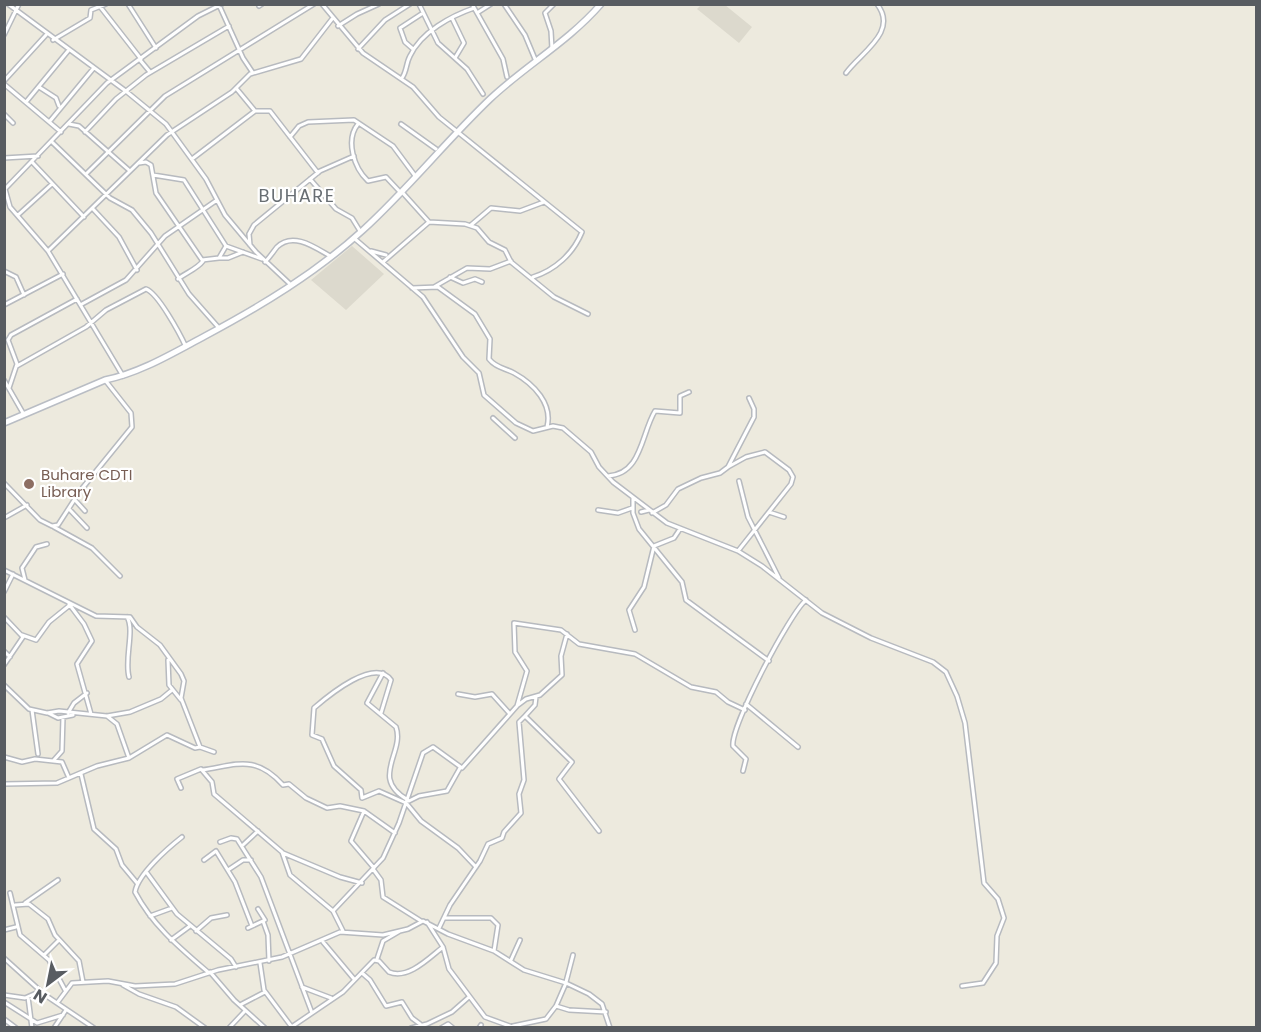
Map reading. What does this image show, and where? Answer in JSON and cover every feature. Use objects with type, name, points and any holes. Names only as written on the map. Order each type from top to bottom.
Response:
[{"type":"main road","points":[[4,423],[105,380],[123,376],[186,347],[291,285],[361,232],[401,193],[458,130],[496,94],[551,51],[599,5]]},
{"type":"street","points":[[8,4],[46,35],[127,92],[173,131],[217,200],[251,247],[291,285]]},
{"type":"street","points":[[4,35],[19,4]]},
{"type":"street","points":[[53,40],[90,18],[90,11],[99,5],[106,4]]},
{"type":"street","points":[[128,4],[156,48]]},
{"type":"street","points":[[86,174],[170,93],[314,4]]},
{"type":"street","points":[[322,4],[358,49],[413,87],[434,113],[458,130],[582,233],[565,259],[549,270],[532,277]]},
{"type":"street","points":[[338,26],[379,4]]},
{"type":"street","points":[[358,49],[385,20],[410,4]]},
{"type":"street","points":[[419,4],[438,43],[467,69],[483,94]]},
{"type":"street","points":[[477,13],[491,4]]},
{"type":"street","points":[[504,4],[525,35],[535,59]]},
{"type":"street","points":[[551,51],[551,31],[545,13],[554,4]]},
{"type":"street","points":[[846,73],[883,32],[884,17],[876,4]]},
{"type":"street","points":[[99,5],[119,34],[151,72]]},
{"type":"street","points":[[123,376],[82,304],[48,251],[10,207],[5,188],[110,81],[198,16],[221,5],[240,50],[253,73]]},
{"type":"street","points":[[402,79],[413,49],[432,31],[473,6],[503,59],[507,77]]},
{"type":"street","points":[[413,49],[405,42],[400,28],[423,14]]},
{"type":"street","points":[[452,18],[464,43],[455,58]]},
{"type":"street","points":[[48,251],[173,131],[236,88],[253,73],[299,61],[332,19]]},
{"type":"street","points":[[85,132],[116,99],[151,72],[229,26]]},
{"type":"street","points":[[46,35],[4,82],[61,132]]},
{"type":"street","points":[[26,102],[68,51]]},
{"type":"street","points":[[50,121],[93,69]]},
{"type":"street","points":[[38,87],[57,98],[60,108]]},
{"type":"street","points":[[236,88],[255,111]]},
{"type":"street","points":[[192,159],[255,111],[270,111],[318,173]]},
{"type":"street","points":[[4,114],[13,123]]},
{"type":"street","points":[[290,137],[299,126],[309,122],[348,119],[393,146],[416,177]]},
{"type":"street","points":[[69,124],[79,126],[130,171]]},
{"type":"street","points":[[358,124],[353,133],[354,156],[366,180],[386,177],[429,222],[471,225],[489,242],[505,250],[511,261],[560,301],[588,314]]},
{"type":"street","points":[[401,124],[436,149]]},
{"type":"street","points":[[52,142],[107,194],[132,210],[151,234],[178,279],[220,328]]},
{"type":"street","points":[[4,158],[38,156]]},
{"type":"street","points":[[251,247],[249,237],[252,227],[318,173],[354,156]]},
{"type":"street","points":[[32,162],[84,218]]},
{"type":"street","points":[[138,163],[150,164],[156,193],[204,261]]},
{"type":"street","points":[[153,176],[184,180],[226,246],[264,260]]},
{"type":"street","points":[[310,179],[336,209],[352,218],[361,232]]},
{"type":"street","points":[[18,215],[52,184]]},
{"type":"street","points":[[82,304],[123,282],[137,270],[163,238],[217,200]]},
{"type":"street","points":[[471,225],[491,208],[520,211],[544,202]]},
{"type":"street","points":[[4,209],[10,207]]},
{"type":"street","points":[[93,209],[119,237],[137,270]]},
{"type":"street","points":[[382,262],[429,222]]},
{"type":"street","points":[[353,238],[429,305],[463,357],[479,373],[484,395],[526,430],[556,426]]},
{"type":"street","points":[[264,260],[278,246],[293,241],[310,245],[330,256]]},
{"type":"street","points":[[219,258],[226,246]]},
{"type":"street","points":[[368,250],[386,255]]},
{"type":"street","points":[[178,279],[189,270],[199,267],[204,261],[228,258],[243,252]]},
{"type":"street","points":[[434,287],[467,267],[490,269],[511,261]]},
{"type":"street","points":[[4,271],[16,277],[24,295]]},
{"type":"street","points":[[4,305],[63,274]]},
{"type":"street","points":[[449,277],[463,283],[475,279],[482,282]]},
{"type":"street","points":[[412,288],[434,287],[447,292],[475,314],[490,339],[490,362],[513,372],[531,387],[546,404],[556,426],[570,433],[587,449],[608,476],[651,512],[680,529],[738,551],[822,613],[863,635],[933,662],[946,672],[954,687],[965,723],[984,883],[998,899],[1004,918],[997,936],[998,956],[992,973],[980,984],[962,986]]},
{"type":"street","points":[[9,388],[17,366],[92,321],[106,310],[148,289],[159,302],[186,347]]},
{"type":"street","points":[[17,366],[8,340],[11,334],[77,299]]},
{"type":"street","points":[[4,380],[24,415]]},
{"type":"street","points":[[54,527],[133,424],[131,413],[105,380]]},
{"type":"street","points":[[608,476],[621,474],[633,464],[655,411],[680,413],[680,396],[689,392]]},
{"type":"street","points":[[728,467],[754,417],[754,409],[749,398]]},
{"type":"street","points":[[548,427],[550,416]]},
{"type":"street","points":[[493,418],[515,438]]},
{"type":"street","points":[[641,512],[651,512],[666,506],[678,489],[700,478],[720,473],[741,459],[765,452],[792,473],[792,482],[738,551]]},
{"type":"street","points":[[739,481],[742,501],[754,531],[780,580]]},
{"type":"street","points":[[4,483],[40,520],[92,548],[120,576]]},
{"type":"street","points":[[633,498],[632,508],[641,532],[682,582],[684,597],[688,603],[770,661]]},
{"type":"street","points":[[75,500],[86,511]]},
{"type":"street","points":[[4,518],[27,505]]},
{"type":"street","points":[[598,510],[618,513],[632,508]]},
{"type":"street","points":[[69,509],[87,528]]},
{"type":"street","points":[[767,513],[784,517]]},
{"type":"street","points":[[654,546],[674,538],[680,529]]},
{"type":"street","points":[[26,580],[21,571],[24,564],[36,547],[47,544]]},
{"type":"street","points":[[635,630],[629,610],[644,586],[654,546]]},
{"type":"street","points":[[4,570],[96,616],[125,616],[149,634],[168,657],[184,681],[182,701]]},
{"type":"street","points":[[4,592],[13,574]]},
{"type":"street","points":[[743,771],[746,759],[734,746],[733,739],[746,704],[770,661],[784,627],[806,600]]},
{"type":"street","points":[[4,617],[22,635],[36,640],[48,622],[69,604]]},
{"type":"street","points":[[69,604],[84,624],[92,641],[77,664],[87,693],[91,714]]},
{"type":"street","points":[[125,616],[131,626],[127,650],[129,677]]},
{"type":"street","points":[[516,706],[527,671],[514,649],[513,623],[521,622],[534,628],[558,630],[579,644],[638,655],[691,687],[716,692],[728,702],[745,710]]},
{"type":"street","points":[[407,802],[418,796],[447,791],[460,768],[516,706],[526,699],[536,697],[562,675],[561,656],[567,634]]},
{"type":"street","points":[[4,665],[22,641],[22,635]]},
{"type":"street","points":[[4,651],[10,657]]},
{"type":"street","points":[[168,657],[168,683],[182,701],[200,747]]},
{"type":"street","points":[[381,713],[392,685],[390,678],[383,673],[372,673],[349,682],[314,708],[312,735],[322,740],[333,764],[360,789],[362,798],[384,792],[407,802]]},
{"type":"street","points":[[383,673],[367,700],[369,705],[398,730],[396,745],[388,767],[392,785],[422,821],[458,848],[476,867]]},
{"type":"street","points":[[4,685],[25,707],[32,710],[107,716],[122,715],[155,702],[172,690]]},
{"type":"street","points":[[68,713],[74,703],[87,693]]},
{"type":"street","points":[[458,694],[475,697],[492,694],[510,714]]},
{"type":"street","points":[[439,928],[450,904],[476,867],[488,844],[502,838],[504,832],[521,812],[519,794],[524,780],[519,722],[535,705],[536,697]]},
{"type":"street","points":[[746,704],[798,747]]},
{"type":"street","points":[[32,710],[38,754]]},
{"type":"street","points":[[47,713],[54,717],[74,714]]},
{"type":"street","points":[[107,716],[117,724],[129,758]]},
{"type":"street","points":[[525,716],[572,762],[559,779],[599,831]]},
{"type":"street","points":[[52,762],[62,751],[63,717]]},
{"type":"street","points":[[4,784],[50,784],[97,766],[129,758],[167,735],[195,748],[200,747],[214,752]]},
{"type":"street","points":[[333,911],[362,883],[383,858],[407,802],[420,757],[429,747],[435,748],[460,768]]},
{"type":"street","points":[[4,758],[22,762],[34,759],[63,763],[69,778]]},
{"type":"street","points":[[181,788],[177,779],[199,768],[202,770],[238,762],[254,765],[269,771],[283,785],[289,784],[306,798],[327,808],[340,806],[364,811],[395,833]]},
{"type":"street","points":[[202,770],[212,782],[214,794],[282,852],[340,877],[362,883]]},
{"type":"street","points":[[81,774],[94,829],[116,849],[122,865],[137,883]]},
{"type":"street","points":[[364,811],[351,842],[381,880],[383,897],[421,921],[448,934],[494,951],[536,975],[566,982],[596,999],[606,1012],[610,1028]]},
{"type":"street","points":[[243,845],[258,831]]},
{"type":"street","points":[[182,837],[161,855],[137,883],[135,892],[150,916],[171,940],[209,973],[245,1011],[265,1028]]},
{"type":"street","points":[[220,842],[233,837],[243,845],[261,877],[312,1012]]},
{"type":"street","points":[[204,860],[216,851],[228,870],[250,927],[263,921]]},
{"type":"street","points":[[282,852],[290,875],[333,911],[343,931]]},
{"type":"street","points":[[228,870],[243,861],[251,861]]},
{"type":"street","points":[[147,873],[172,908],[190,926],[231,959],[236,967]]},
{"type":"street","points":[[15,905],[24,903],[58,880]]},
{"type":"street","points":[[10,893],[15,905],[20,935],[44,955],[65,990]]},
{"type":"street","points":[[24,903],[29,904],[48,919],[59,940],[64,942],[79,961],[83,982]]},
{"type":"street","points":[[150,916],[172,908]]},
{"type":"street","points":[[258,909],[264,918],[268,935],[269,961]]},
{"type":"street","points":[[196,931],[211,918],[227,915]]},
{"type":"street","points":[[444,918],[491,918],[496,921],[498,925],[494,951]]},
{"type":"street","points":[[260,963],[265,992],[291,1027],[343,992],[377,959],[383,942],[421,921]]},
{"type":"street","points":[[426,922],[443,947],[449,969],[486,1018],[514,1027],[544,1020],[556,1006],[573,956]]},
{"type":"street","points":[[171,940],[190,926]]},
{"type":"street","points":[[4,930],[18,927]]},
{"type":"street","points":[[57,1003],[72,983],[175,984],[209,973],[289,955],[343,931],[381,935],[401,931]]},
{"type":"street","points":[[44,955],[59,940]]},
{"type":"street","points":[[512,962],[512,954],[520,940]]},
{"type":"street","points":[[322,942],[354,980]]},
{"type":"street","points":[[377,959],[388,972],[396,973],[418,967],[443,947]]},
{"type":"street","points":[[5,959],[66,1010],[94,1028]]},
{"type":"street","points":[[362,973],[370,980],[386,1006],[402,1002],[412,1018],[420,1024]]},
{"type":"street","points":[[122,984],[128,990],[176,1007],[205,1028]]},
{"type":"street","points":[[301,986],[332,998]]},
{"type":"street","points":[[4,995],[28,997],[42,991]]},
{"type":"street","points":[[240,1006],[265,992]]},
{"type":"street","points":[[28,997],[28,1017],[32,1028]]},
{"type":"street","points":[[411,1028],[427,1024],[453,1012],[470,997]]},
{"type":"street","points":[[4,1002],[40,1024],[63,1015]]},
{"type":"street","points":[[556,1006],[569,1010],[606,1012]]},
{"type":"street","points":[[56,1027],[66,1010]]},
{"type":"street","points":[[229,1028],[245,1011]]},
{"type":"street","points":[[4,1019],[15,1028]]},
{"type":"street","points":[[441,1028],[448,1024],[453,1028]]},
{"type":"shaded area","points":[[701,5],[725,5],[752,27],[739,43],[697,9]]},
{"type":"shaded area","points":[[352,246],[384,274],[346,310],[311,280]]},
{"type":"place","name":"Buhare CDTI Library","points":[[29,484]]},
{"type":"district","name":"BUHARE","points":[[297,196]]}]
